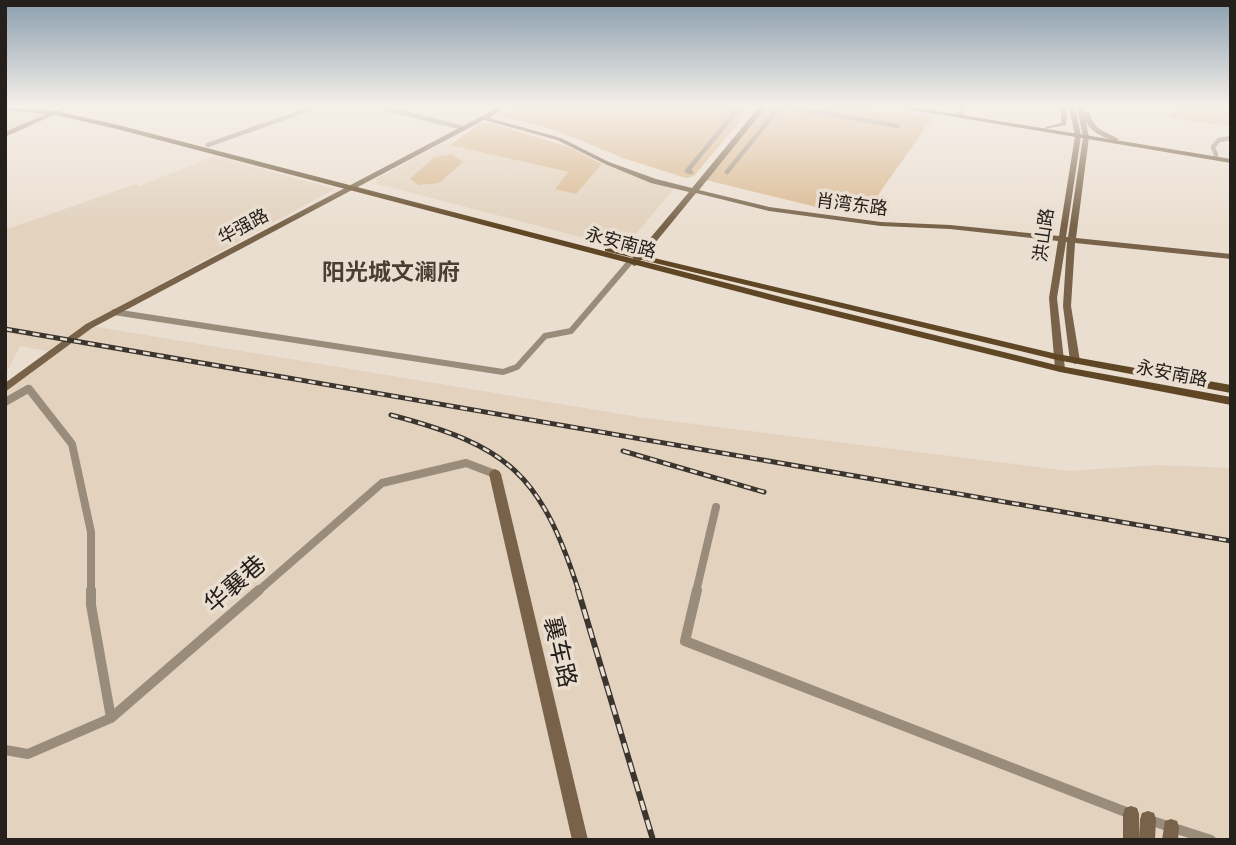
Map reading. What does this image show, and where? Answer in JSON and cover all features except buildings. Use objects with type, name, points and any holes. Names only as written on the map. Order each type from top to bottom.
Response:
[{"type":"main road","name":"永安南路","points":[[195,146],[1060,369],[1231,401]]},
{"type":"main road","name":"永安南路","points":[[213,146],[353,186]]},
{"type":"main road","points":[[1152,146],[1231,159]]},
{"type":"main road","points":[[1162,146],[1231,159]]},
{"type":"main road","name":"永安南路","points":[[632,260],[1075,361],[1231,389]]},
{"type":"street","name":"华强路","points":[[5,388],[53,350],[114,312],[429,146]]},
{"type":"street","name":"肖湾东路","points":[[579,146],[690,190],[769,209],[881,224],[1061,235],[1231,257]]},
{"type":"street","points":[[691,172],[687,171],[707,146]]},
{"type":"street","points":[[114,312],[503,372],[517,367],[545,336],[571,331],[725,146]]},
{"type":"street","points":[[690,190],[728,146]]},
{"type":"street","points":[[726,172],[747,146]]},
{"type":"street","name":"洪山路","points":[[1060,369],[1053,299],[1061,235],[1079,146]]},
{"type":"street","name":"洪山路","points":[[1075,361],[1067,306],[1080,146]]},
{"type":"street","points":[[1213,146],[1216,155]]},
{"type":"street","name":"肖湾东路","points":[[1072,237],[1231,251]]},
{"type":"street","points":[[5,402],[29,389],[72,444],[91,532],[91,605],[111,718]]},
{"type":"street","name":"华襄巷","points":[[5,750],[28,754],[111,718],[382,483],[466,463],[495,474]]},
{"type":"street","name":"襄车路","points":[[495,474],[580,840]]},
{"type":"street","points":[[716,506],[685,641],[1148,819],[1171,833],[1211,840]]},
{"type":"street","points":[[1131,814],[1131,840]]},
{"type":"street","points":[[1147,840],[1148,819]]},
{"type":"shaded area","points":[[437,146],[457,146],[569,173],[555,189],[576,194],[602,164],[674,189],[634,236],[604,243],[377,184],[376,179]]},
{"type":"shaded area","points":[[456,146],[566,146],[602,164],[576,194],[555,189],[568,172]]},
{"type":"shaded area","points":[[595,146],[719,146],[694,176],[686,178]]},
{"type":"shaded area","points":[[733,146],[912,146],[876,198],[862,209],[833,211],[706,180]]},
{"type":"shaded area","points":[[452,154],[463,162],[439,183],[419,185],[410,179],[434,157]]},
{"type":"shaded area","points":[[215,156],[335,189],[85,325],[639,417],[1069,471],[1157,465],[1231,468],[1231,840],[5,840],[5,388],[53,352],[20,346],[5,375],[5,230],[136,184],[139,186]]},
{"type":"railway","points":[[5,329],[1231,541]]},
{"type":"railway","points":[[391,415],[465,439],[515,471],[534,492],[550,519],[579,592]]},
{"type":"railway","points":[[623,451],[764,492]]},
{"type":"railway","points":[[578,590],[653,840]]},
{"type":"district","name":"阳光城文澜府","points":[[391,272]]}]
